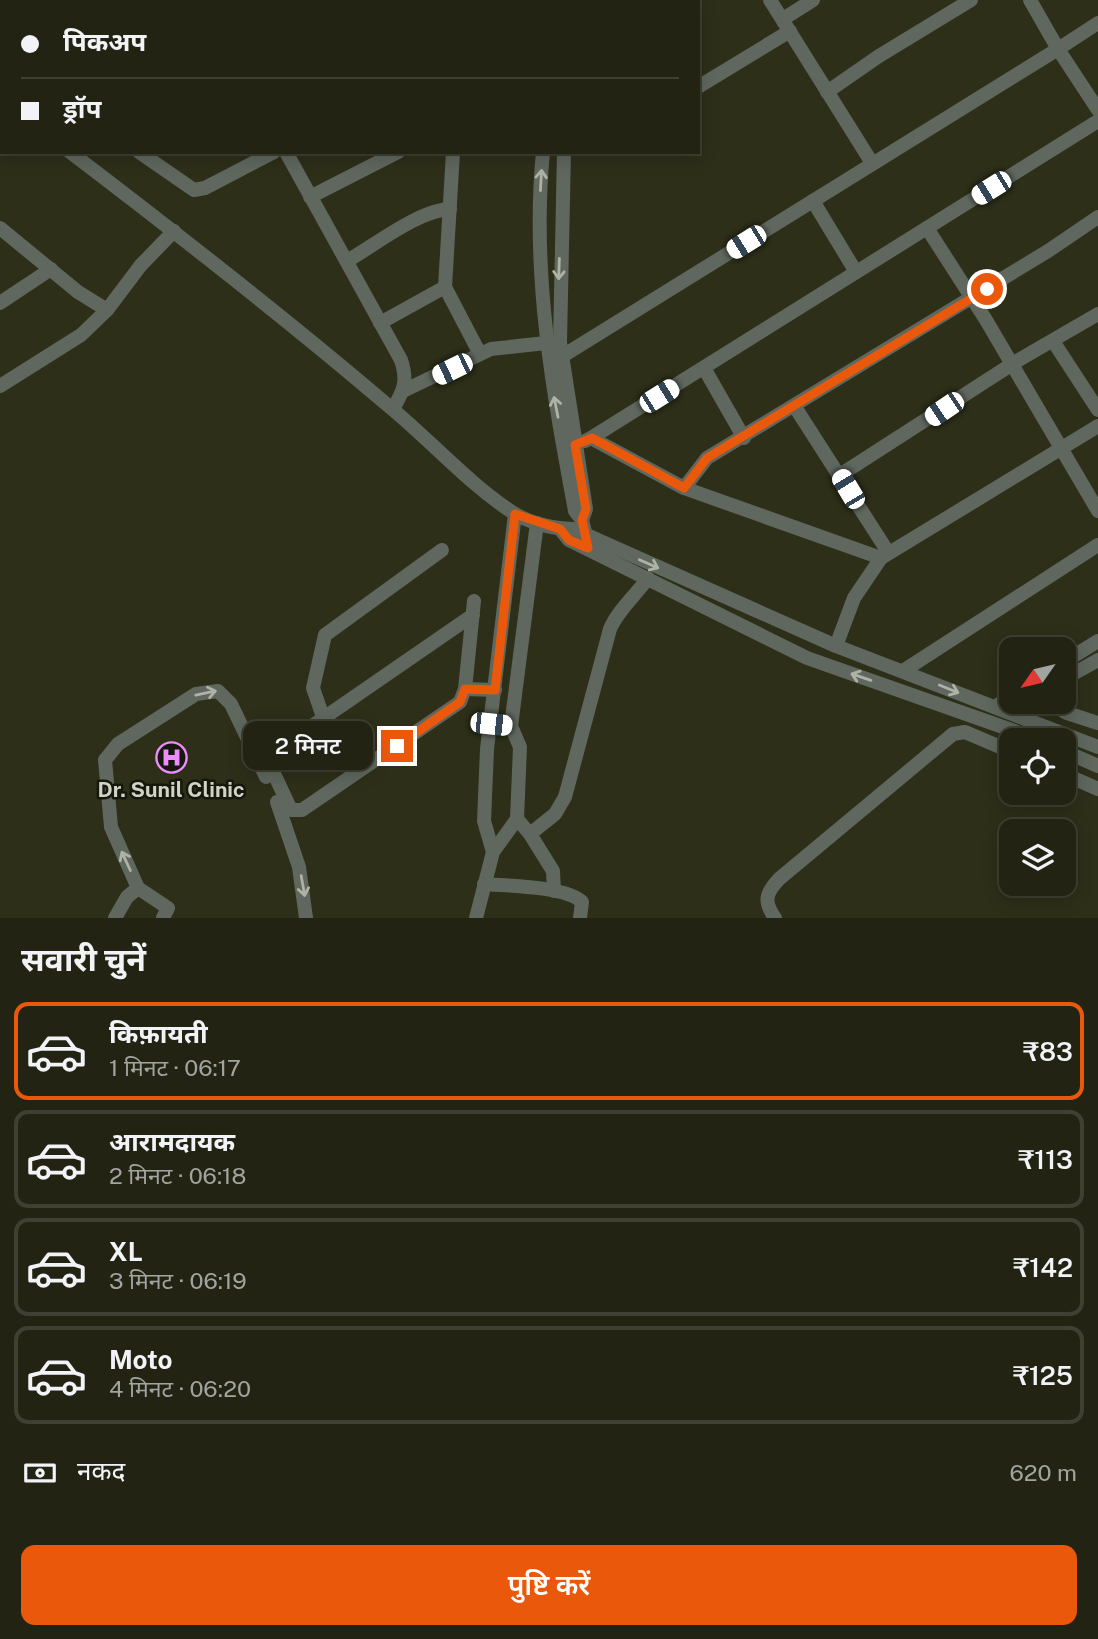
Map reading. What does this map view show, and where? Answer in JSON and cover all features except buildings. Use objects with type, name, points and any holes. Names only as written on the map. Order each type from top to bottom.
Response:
[{"type":"street","points":[[770,0],[872,163]]},
{"type":"street","points":[[700,86],[787,25],[813,0]]},
{"type":"street","points":[[827,92],[879,56],[971,0]]},
{"type":"street","points":[[1030,0],[1098,110]]},
{"type":"street","points":[[561,357],[1098,23]]},
{"type":"street","points":[[575,445],[592,438],[1098,121]]},
{"type":"street","points":[[73,154],[174,231],[393,409],[471,483],[515,514],[560,529],[569,540],[587,542],[836,646],[1052,728]]},
{"type":"street","points":[[142,154],[194,190],[205,188],[270,154]]},
{"type":"street","points":[[287,154],[401,360],[407,376],[403,391],[393,409]]},
{"type":"street","points":[[310,197],[394,154]]},
{"type":"street","points":[[453,154],[445,287],[480,354]]},
{"type":"street","points":[[543,154],[540,183],[553,342],[575,511],[582,520],[587,542],[648,578],[807,658],[1006,728]]},
{"type":"street","points":[[564,154],[553,342],[561,357],[586,509],[582,520]]},
{"type":"street","points":[[813,201],[856,272]]},
{"type":"street","points":[[347,261],[412,223],[441,209],[450,209]]},
{"type":"street","points":[[684,488],[707,458],[796,407],[1098,217]]},
{"type":"street","points":[[927,228],[1098,511]]},
{"type":"street","points":[[0,386],[81,335],[107,310],[141,265],[174,231]]},
{"type":"street","points":[[2,232],[107,310]]},
{"type":"street","points":[[0,303],[51,268]]},
{"type":"street","points":[[380,323],[445,287]]},
{"type":"street","points":[[840,475],[1012,365],[1098,314]]},
{"type":"street","points":[[1054,341],[1098,410]]},
{"type":"street","points":[[403,391],[491,349],[553,342]]},
{"type":"street","points":[[704,368],[744,438]]},
{"type":"street","points":[[796,407],[840,475],[884,555]]},
{"type":"street","points":[[836,646],[853,598],[884,555],[1098,426]]},
{"type":"street","points":[[592,438],[684,488],[884,555]]},
{"type":"street","points":[[493,852],[484,821],[491,724],[515,514]]},
{"type":"street","points":[[476,918],[493,852],[517,819],[520,747],[511,726],[537,523]]},
{"type":"street","points":[[903,670],[1098,545]]},
{"type":"street","points":[[323,717],[313,688],[325,635],[442,551]]},
{"type":"street","points":[[530,834],[555,814],[565,797],[587,723],[610,629],[615,617],[633,600],[648,578]]},
{"type":"street","points":[[473,608],[465,689],[460,702],[302,810],[294,813],[287,804],[268,759],[274,751],[473,608]]},
{"type":"street","points":[[1076,655],[1098,641]]},
{"type":"street","points":[[1076,672],[1098,660]]},
{"type":"street","points":[[465,689],[495,690]]},
{"type":"street","points":[[163,918],[168,908],[138,888],[111,827],[105,760],[118,744],[196,694],[218,691],[231,704],[286,822],[299,867],[306,918]]},
{"type":"street","points":[[995,707],[999,704]]},
{"type":"street","points":[[1032,720],[1036,714]]},
{"type":"street","points":[[1065,728],[1073,715],[1098,723]]},
{"type":"street","points":[[491,724],[511,726]]},
{"type":"street","points":[[775,918],[766,902],[767,891],[953,734],[965,732],[999,746]]},
{"type":"street","points":[[1076,736],[1095,742]]},
{"type":"street","points":[[1076,756],[1098,766]]},
{"type":"street","points":[[1076,779],[1098,789]]},
{"type":"street","points":[[517,819],[530,834],[553,871],[554,891]]},
{"type":"street","points":[[484,884],[554,891],[577,897],[582,902],[580,918]]},
{"type":"street","points":[[115,918],[127,897],[138,888]]},
{"type":"place","name":"Dr. Sunil Clinic","points":[[171,758]]},
{"type":"route","points":[[397,746],[460,702],[465,689],[495,690],[515,514],[560,529],[569,540],[588,548],[582,520],[586,509],[575,445],[592,438],[684,488],[707,458],[744,438],[953,307],[987,289]]}]
